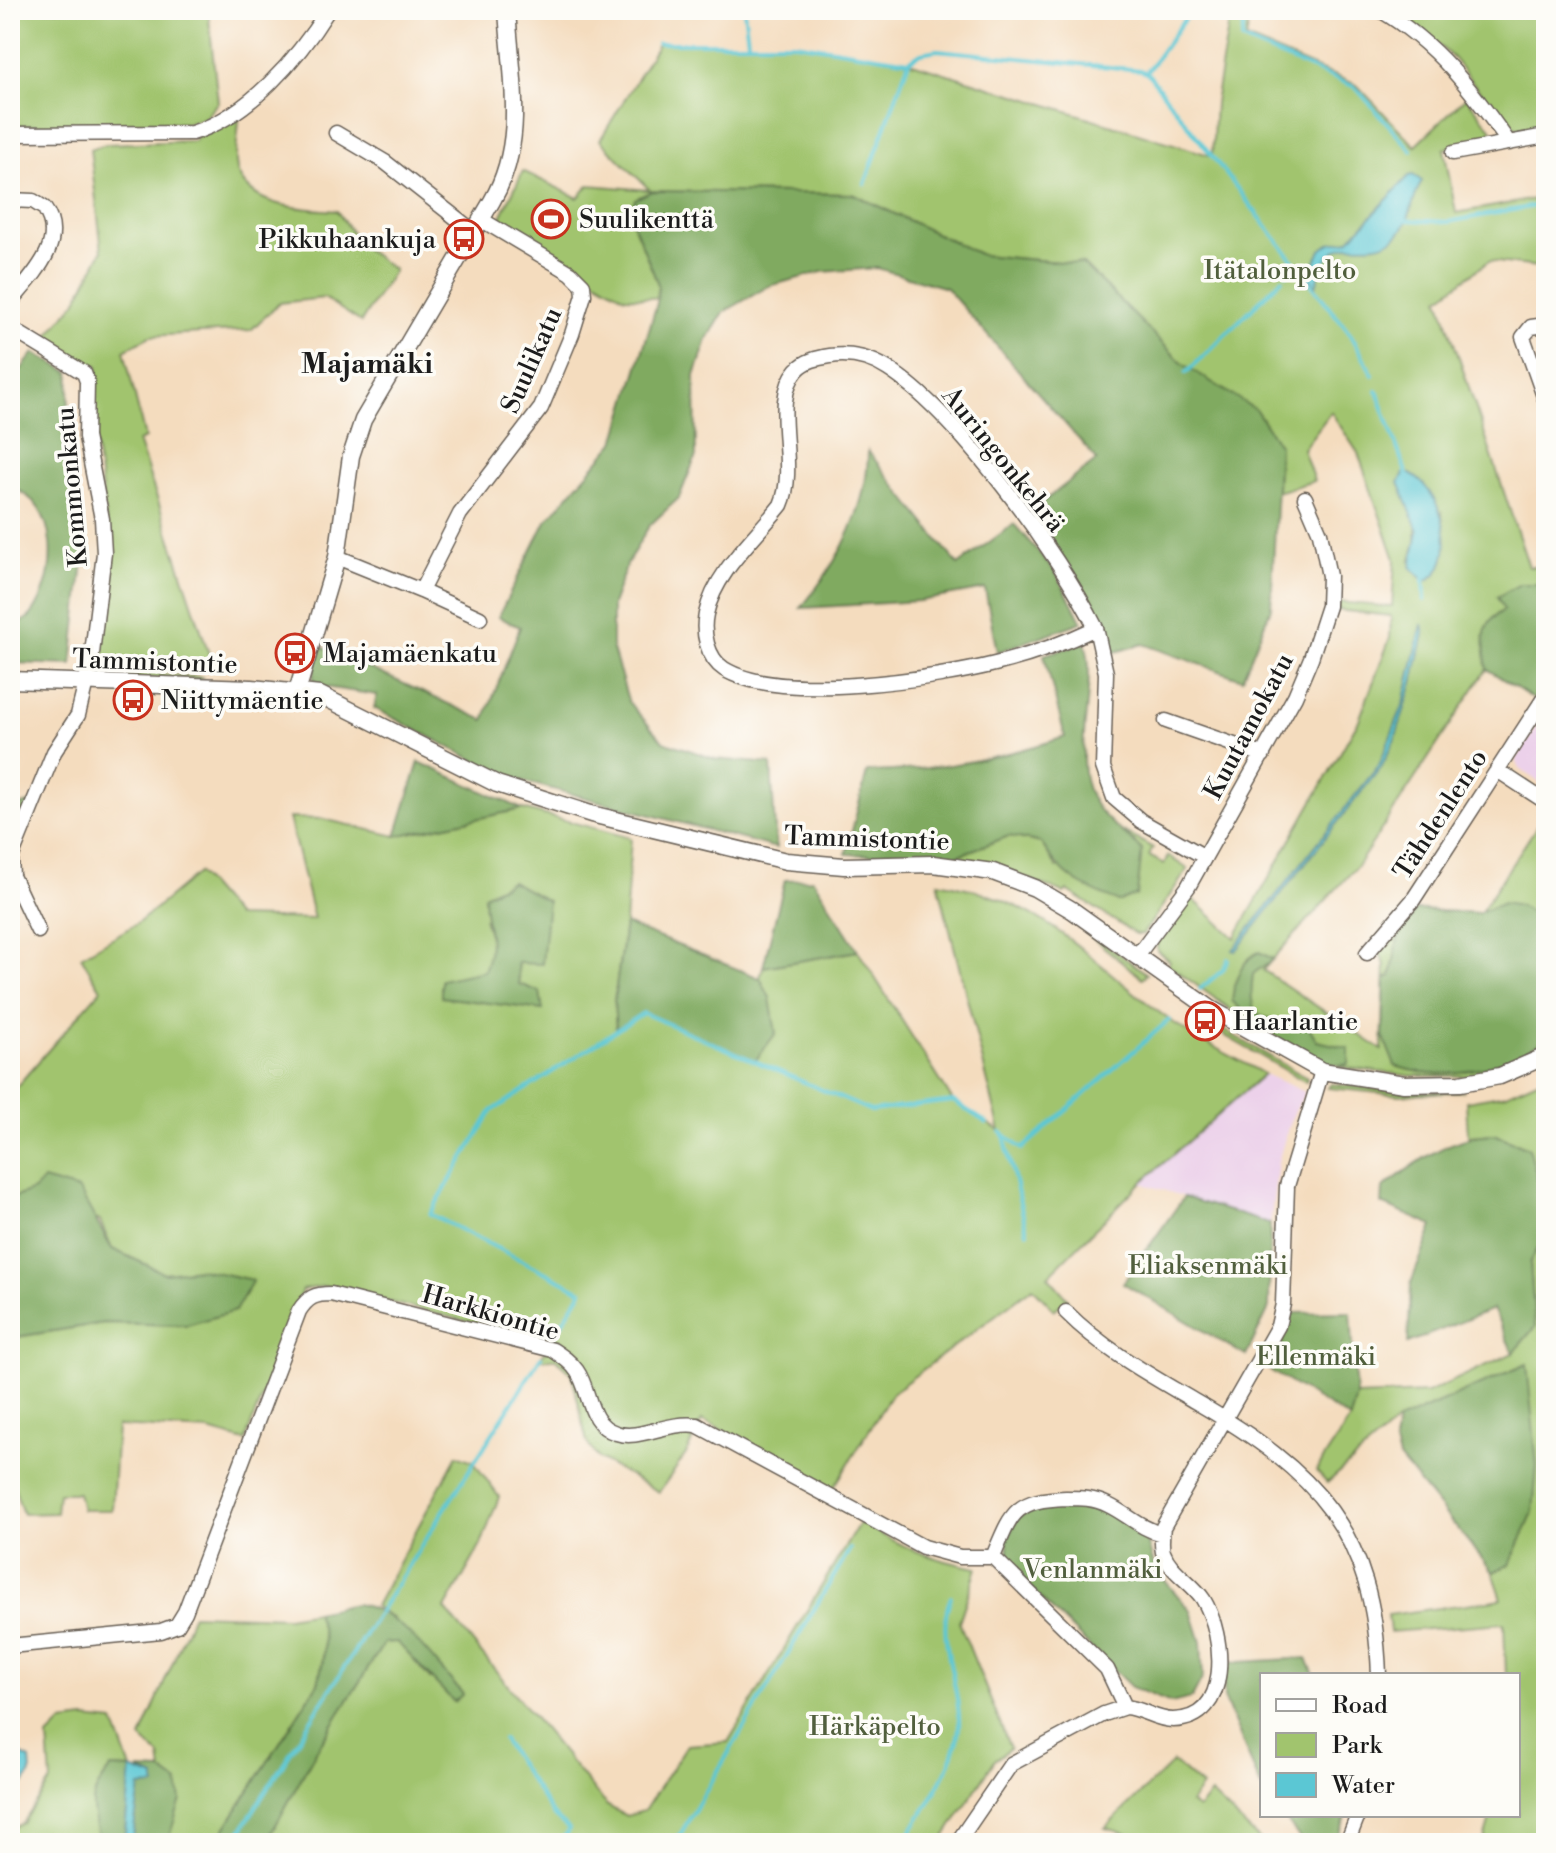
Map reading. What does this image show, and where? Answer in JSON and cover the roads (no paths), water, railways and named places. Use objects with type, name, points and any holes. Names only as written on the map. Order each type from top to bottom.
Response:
[{"type":"street","points":[[10,134],[184,134],[204,130],[253,97],[294,61],[328,10]]},
{"type":"street","points":[[297,692],[337,557],[351,456],[363,420],[504,179],[515,129],[507,10]]},
{"type":"street","points":[[1380,10],[1412,30],[1455,70],[1509,143]]},
{"type":"street","points":[[336,133],[385,162],[478,226]]},
{"type":"street","points":[[1453,153],[1546,136]]},
{"type":"street","points":[[10,200],[33,201],[44,208],[51,238],[41,265],[10,303]]},
{"type":"street","name":"Suulikatu","points":[[421,591],[460,514],[541,408],[584,295],[583,285],[571,273],[478,226]]},
{"type":"street","points":[[1546,325],[1531,327],[1523,337],[1546,402]]},
{"type":"street","name":"Kommonkatu","points":[[10,328],[75,366],[87,381],[86,437],[102,519],[104,553],[87,682]]},
{"type":"street","name":"Auringonkehrä","points":[[1096,628],[1042,651],[999,663],[914,679],[853,685],[795,684],[747,678],[722,668],[708,646],[706,613],[726,572],[781,505],[787,493],[790,465],[785,406],[796,371],[807,362],[822,357],[854,355],[887,368],[916,390],[970,448],[1064,571],[1096,628],[1106,673],[1103,767],[1114,798],[1141,821],[1205,857]]},
{"type":"street","points":[[1541,387],[1546,371]]},
{"type":"street","name":"Kuutamokatu","points":[[1136,957],[1181,898],[1295,696],[1328,606],[1326,553],[1305,498]]},
{"type":"street","points":[[337,557],[480,618]]},
{"type":"street","name":"Tammistontie","points":[[10,680],[297,692],[333,700],[497,784],[591,814],[786,861],[844,866],[933,864],[993,872],[1035,888],[1072,910],[1222,1015],[1322,1071],[1404,1084],[1460,1083],[1500,1076],[1546,1056]]},
{"type":"street","points":[[38,931],[12,876],[11,858],[54,752],[78,715],[87,682]]},
{"type":"street","name":"Tähdenlento","points":[[1367,953],[1413,900],[1546,695]]},
{"type":"street","points":[[1166,721],[1263,755]]},
{"type":"street","points":[[1497,770],[1546,802]]},
{"type":"street","points":[[957,1843],[1011,1764],[1104,1714],[1125,1707],[1161,1719],[1183,1719],[1199,1712],[1216,1692],[1217,1649],[1208,1609],[1168,1561],[1162,1534],[1165,1520],[1222,1418],[1270,1344],[1281,1317],[1287,1186],[1322,1071]]},
{"type":"street","name":"Harkkiontie","points":[[10,1646],[161,1631],[177,1625],[227,1510],[299,1311],[307,1299],[318,1294],[331,1294],[553,1350],[579,1373],[592,1411],[601,1424],[615,1433],[634,1435],[669,1424],[697,1425],[912,1543],[960,1557],[993,1557]]},
{"type":"street","points":[[1066,1312],[1113,1353],[1222,1418],[1305,1478],[1347,1534],[1362,1564],[1374,1608],[1379,1673]]},
{"type":"street","points":[[1125,1707],[1107,1669],[993,1557],[1009,1519],[1021,1506],[1038,1499],[1096,1500],[1148,1531],[1162,1534]]},
{"type":"street","points":[[1347,1843],[1357,1817]]},
{"type":"water","points":[[1413,175],[1422,181],[1400,233],[1383,244],[1340,248],[1331,254],[1323,266],[1316,286],[1309,277],[1321,250],[1330,243],[1349,240]]},
{"type":"water","points":[[1405,472],[1418,479],[1429,491],[1444,524],[1444,559],[1437,572],[1425,581],[1411,567],[1418,531],[1399,482]]},
{"type":"water","points":[[1422,624],[1424,634],[1413,683],[1395,739],[1382,766],[1236,951],[1233,950],[1379,765],[1404,703]]},
{"type":"water","points":[[20,1754],[30,1759],[31,1773],[10,1805],[10,1776]]},
{"type":"water","points":[[131,1769],[155,1778],[155,1786],[140,1787],[132,1843],[124,1843]]},
{"type":"waterway","points":[[744,10],[748,41]]},
{"type":"waterway","points":[[1146,73],[1191,10]]},
{"type":"waterway","points":[[1245,10],[1242,40],[1355,87],[1412,151]]},
{"type":"waterway","points":[[658,43],[795,43],[909,61],[921,53],[937,50],[1141,70],[1149,75],[1296,264]]},
{"type":"waterway","points":[[865,184],[909,61]]},
{"type":"waterway","points":[[1407,220],[1448,222],[1546,204]]},
{"type":"waterway","points":[[1287,274],[1296,265]]},
{"type":"waterway","points":[[1305,276],[1351,335],[1373,375]]},
{"type":"waterway","points":[[1186,373],[1282,279]]},
{"type":"waterway","points":[[1377,391],[1407,475]]},
{"type":"waterway","points":[[1424,579],[1425,600]]},
{"type":"waterway","points":[[1200,989],[1223,970],[1228,959]]},
{"type":"waterway","points":[[550,1342],[582,1291],[430,1214],[492,1111],[643,1013],[871,1111],[953,1101],[987,1123]]},
{"type":"waterway","points":[[1001,1132],[1022,1149],[1169,1020]]},
{"type":"waterway","points":[[1004,1135],[1027,1232]]},
{"type":"waterway","points":[[233,1843],[541,1357]]},
{"type":"waterway","points":[[675,1843],[850,1549]]},
{"type":"waterway","points":[[904,1843],[946,1771],[957,1741],[959,1710],[945,1627],[951,1597]]},
{"type":"waterway","points":[[503,1740],[554,1816],[569,1829],[560,1843]]},
{"type":"place","name":"Suulikenttä","points":[[551,219]]},
{"type":"place","name":"Pikkuhaankuja","points":[[464,239]]},
{"type":"place","name":"Majamäenkatu","points":[[295,653]]},
{"type":"place","name":"Niittymäentie","points":[[133,700]]},
{"type":"place","name":"Haarlantie","points":[[1205,1021]]},
{"type":"district","name":"Majamäki","points":[[367,363]]},
{"type":"park label","name":"Itätalonpelto","points":[[1280,270]]},
{"type":"park label","name":"Eliaksenmäki","points":[[1208,1265]]},
{"type":"park label","name":"Ellenmäki","points":[[1316,1356]]},
{"type":"park label","name":"Venlanmäki","points":[[1093,1569]]},
{"type":"park label","name":"Härkäpelto","points":[[875,1726]]}]
